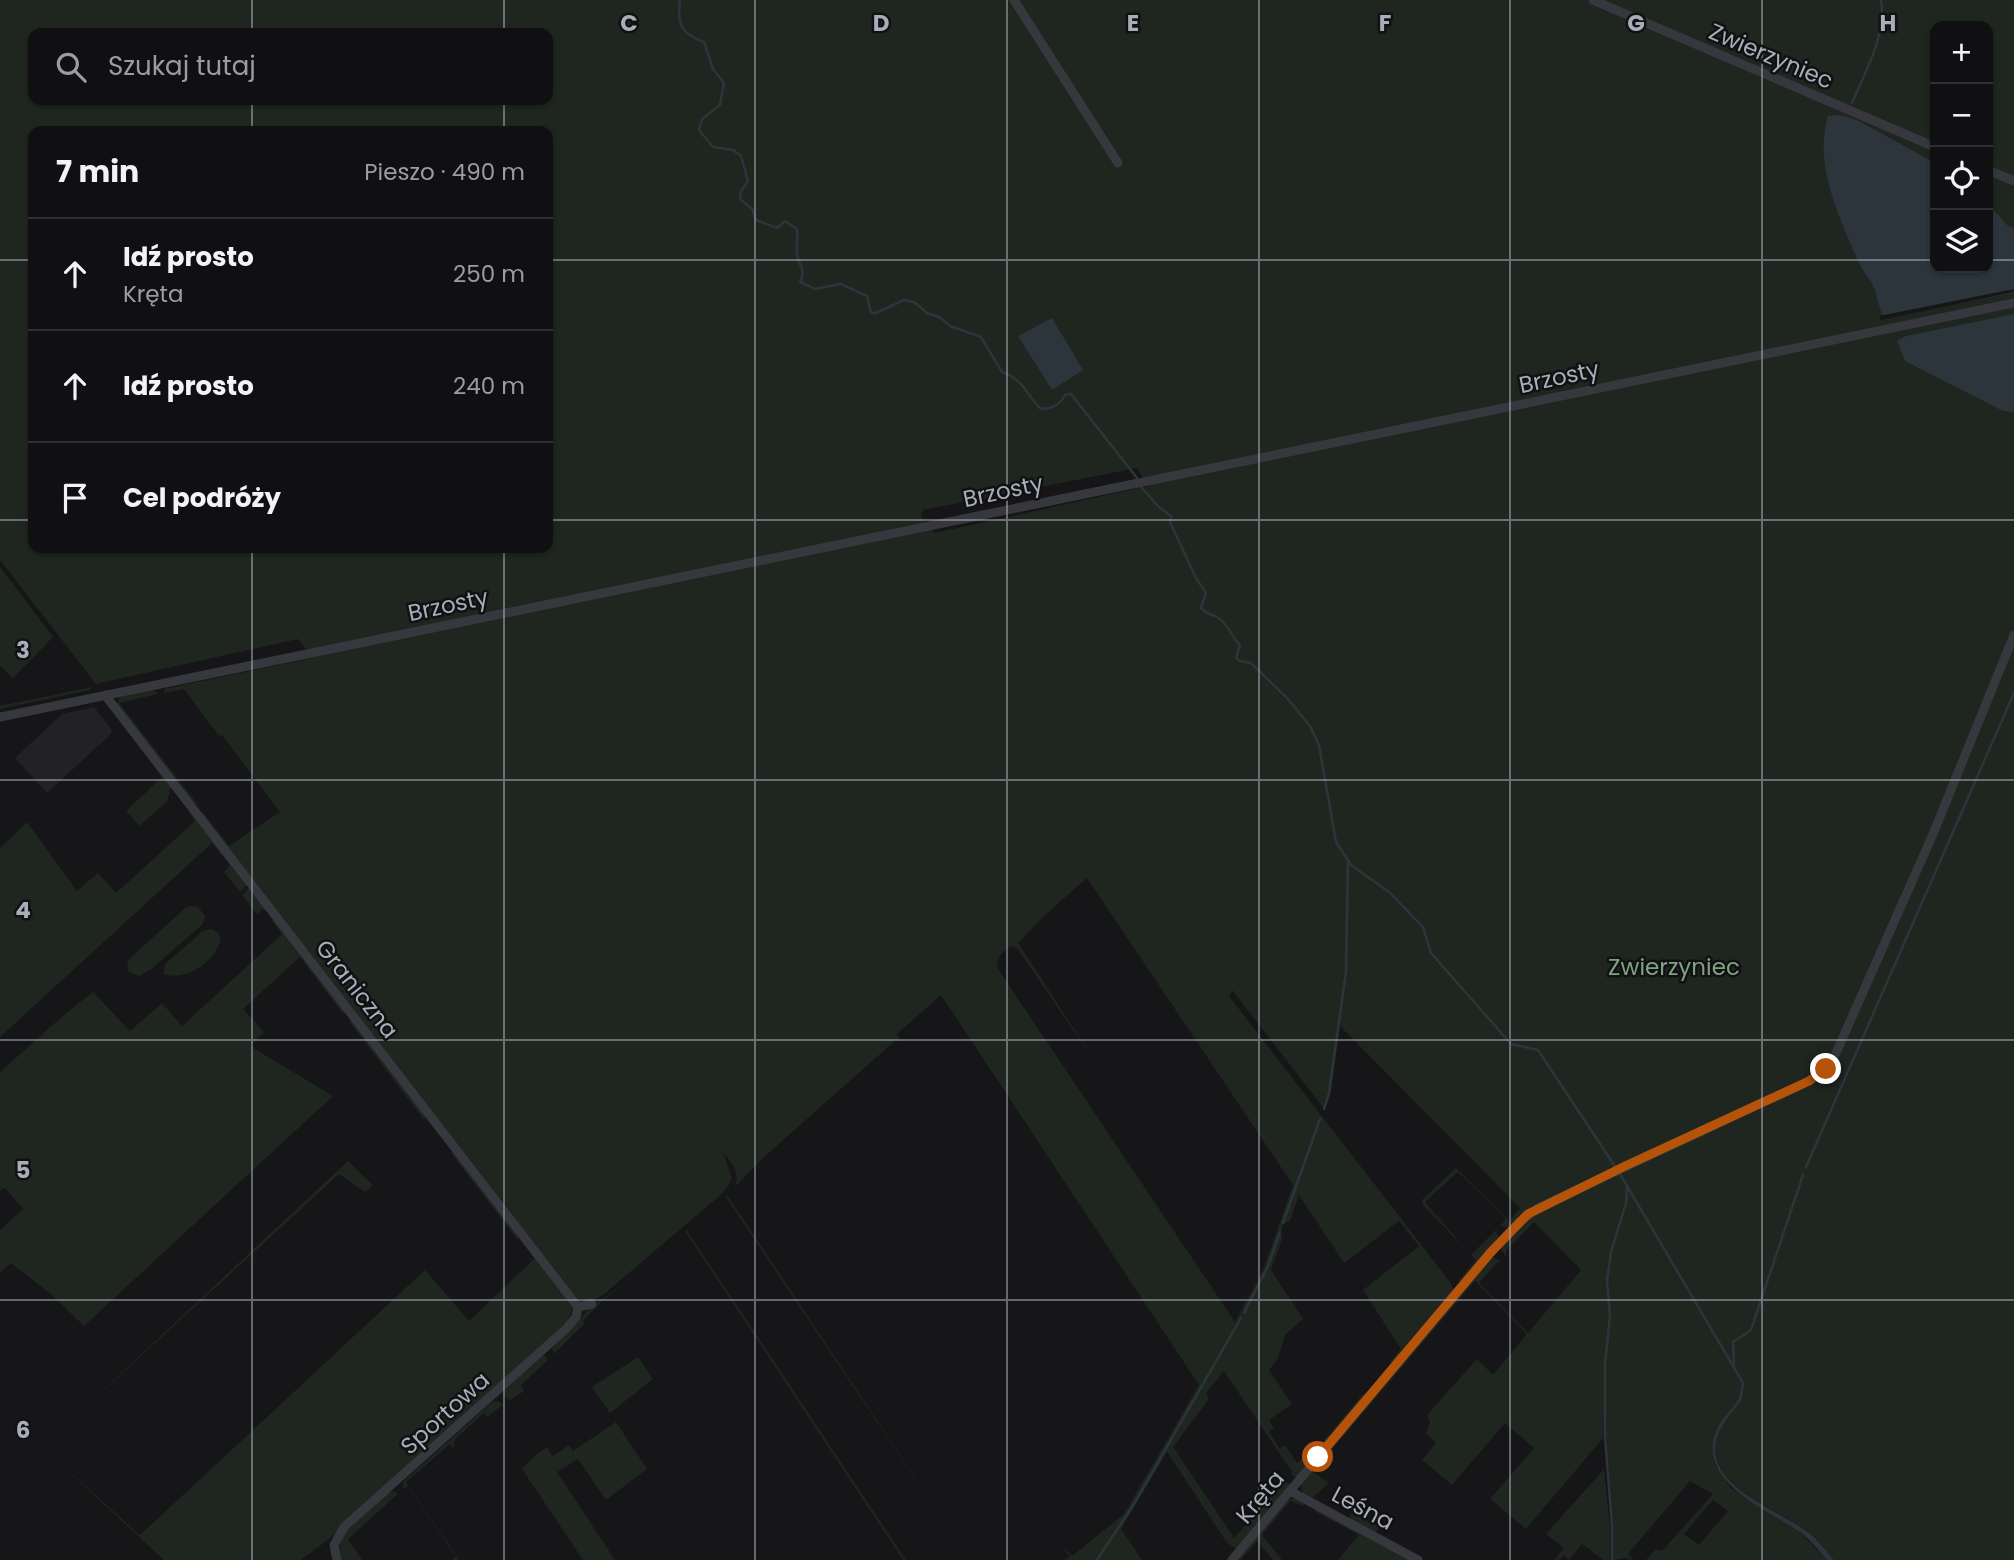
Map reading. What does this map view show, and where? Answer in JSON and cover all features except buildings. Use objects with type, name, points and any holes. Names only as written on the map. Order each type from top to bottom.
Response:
[{"type":"street","points":[[1014,0],[1118,163]]},
{"type":"street","name":"Zwierzyniec","points":[[1593,0],[1930,145]]},
{"type":"street","points":[[1993,172],[2014,181]]},
{"type":"street","name":"Brzosty","points":[[0,717],[2014,303]]},
{"type":"street","name":"Kręta","points":[[1232,1560],[1519,1222],[1540,1207],[1809,1081],[1832,1062],[1914,878],[2014,635]]},
{"type":"street","name":"Graniczna","points":[[105,695],[578,1307]]},
{"type":"street","points":[[578,1307],[592,1304]]},
{"type":"street","name":"Sportowa","points":[[337,1560],[334,1545],[344,1527],[567,1328],[576,1317],[578,1307]]},
{"type":"street","name":"Leśna","points":[[1290,1491],[1418,1560]]},
{"type":"shaded area","points":[[1839,115],[1857,120],[1930,160],[1930,273],[1993,273],[1993,210],[2007,225],[2014,228],[2014,293],[1884,318],[1873,285],[1860,265],[1844,230],[1831,192],[1824,154],[1828,116]]},
{"type":"shaded area","points":[[2014,314],[2014,412],[2003,411],[1905,361],[1897,341],[1906,336]]},
{"type":"shaded area","points":[[1052,318],[1083,370],[1052,390],[1018,336]]},
{"type":"shaded area","points":[[94,707],[112,730],[111,734],[47,793],[15,758],[62,714]]},
{"type":"shaded area","points":[[1724,1417],[1727,1419],[1716,1440],[1716,1458],[1724,1474],[1755,1500],[1812,1535],[1834,1560],[1827,1560],[1805,1536],[1749,1500],[1720,1473],[1713,1456],[1714,1438]]},
{"type":"green space","points":[[0,0],[2014,0],[2014,1560],[1834,1560],[1809,1532],[1738,1488],[1724,1474],[1716,1458],[1716,1440],[1727,1419],[1724,1417],[1712,1447],[1715,1465],[1731,1488],[1801,1533],[1827,1560],[1646,1560],[1656,1549],[1662,1551],[1713,1494],[1690,1481],[1628,1554],[1634,1560],[1613,1560],[1606,1434],[1606,1363],[1603,1438],[1526,1529],[1490,1499],[1534,1448],[1505,1423],[1452,1485],[1422,1460],[1436,1443],[1426,1433],[1430,1423],[1427,1415],[1477,1359],[1493,1375],[1527,1334],[1475,1281],[1313,1472],[1329,1483],[1312,1498],[1304,1495],[1301,1489],[1302,1481],[1492,1256],[1501,1262],[1497,1262],[1479,1283],[1528,1333],[1581,1270],[1534,1222],[1506,1251],[1506,1256],[1499,1247],[1533,1214],[1623,1172],[1618,1164],[1536,1205],[1508,1227],[1500,1226],[1506,1219],[1458,1172],[1425,1202],[1469,1253],[1422,1204],[1422,1200],[1456,1168],[1509,1221],[1520,1208],[1340,1026],[1330,1096],[1325,1110],[1232,990],[1229,996],[1454,1290],[1393,1363],[1390,1362],[1401,1349],[1363,1290],[1419,1246],[1399,1221],[1344,1263],[1299,1195],[1290,1221],[1283,1224],[1282,1239],[1271,1270],[1303,1319],[1285,1335],[1278,1358],[1269,1370],[1292,1404],[1269,1420],[1274,1428],[1269,1432],[1280,1449],[1285,1445],[1297,1463],[1320,1445],[1363,1394],[1365,1396],[1296,1478],[1224,1371],[1206,1393],[1209,1399],[1173,1447],[1234,1538],[1285,1481],[1291,1485],[1237,1549],[1227,1543],[1167,1452],[1121,1529],[1142,1560],[1065,1560],[1070,1557],[1062,1546],[1072,1556],[1124,1514],[1199,1385],[941,995],[897,1034],[901,1041],[896,1040],[763,1158],[734,1188],[737,1179],[735,1170],[724,1154],[732,1179],[723,1193],[603,1295],[591,1301],[577,1298],[202,814],[202,811],[229,846],[280,812],[184,689],[164,693],[164,689],[313,658],[298,639],[96,684],[0,560]],"holes":[[[1137,468],[1148,486],[935,533],[921,516],[923,510]],[[1087,878],[1293,1185],[1263,1270],[1235,1322],[998,969],[997,962],[1002,953],[1010,946],[1017,948],[1102,1072],[1018,943]],[[1713,1500],[1728,1511],[1699,1545],[1684,1534]]]},
{"type":"green space","points":[[0,567],[53,637],[13,678],[0,666]]},
{"type":"green space","points":[[92,687],[90,690],[0,709],[0,706]]},
{"type":"green space","points":[[153,690],[158,694],[119,703],[198,805],[192,803],[117,704],[120,697]]},
{"type":"green space","points":[[127,731],[171,787],[167,802],[139,826],[126,811],[162,777]]},
{"type":"green space","points":[[189,812],[247,885],[240,892],[224,872],[230,865],[212,843],[0,1037],[0,848],[27,822],[77,891],[98,873],[116,893],[195,821]]},
{"type":"green space","points":[[250,887],[266,911],[263,909],[257,914],[242,895]]},
{"type":"green space","points":[[190,906],[198,907],[205,916],[202,925],[150,970],[139,976],[129,972],[129,959]]},
{"type":"green space","points":[[271,920],[274,920],[346,1011],[344,1015],[300,957],[243,1009],[264,1032],[250,1046],[333,1096],[84,1326],[52,1295],[11,1263],[0,1273],[0,1230],[23,1209],[5,1188],[0,1191],[0,1072],[93,992],[130,1031],[162,1003],[182,1026],[282,934]]},
{"type":"green space","points":[[211,929],[221,938],[207,962],[181,975],[163,974],[165,964],[203,931]]},
{"type":"green space","points":[[352,1019],[427,1116],[424,1120],[349,1021]]},
{"type":"green space","points":[[453,1151],[519,1235],[517,1239],[451,1153]]},
{"type":"green space","points":[[348,1161],[373,1185],[365,1192],[339,1174],[42,1447]]},
{"type":"green space","points":[[727,1195],[970,1560],[725,1196]]},
{"type":"green space","points":[[686,1229],[906,1560],[903,1560]]},
{"type":"green space","points":[[1496,1230],[1499,1238],[1461,1281],[1458,1281],[1476,1260],[1471,1255]]},
{"type":"green space","points":[[536,1257],[571,1303],[572,1310],[567,1323],[329,1539],[301,1560],[164,1560],[42,1447],[140,1535],[425,1270],[469,1321]]},
{"type":"green space","points":[[630,1279],[602,1301],[583,1321],[585,1323],[554,1354],[552,1348],[589,1309]]},
{"type":"green space","points":[[545,1355],[548,1360],[521,1385],[524,1391],[509,1401],[503,1390]]},
{"type":"green space","points":[[638,1357],[653,1379],[610,1413],[592,1387]]},
{"type":"green space","points":[[498,1401],[503,1405],[487,1417],[484,1413],[455,1439],[454,1449],[450,1444],[406,1482],[459,1560],[452,1560],[456,1557],[408,1486],[403,1489],[403,1482],[492,1402]]},
{"type":"green space","points":[[616,1422],[647,1469],[606,1500],[578,1459],[557,1472],[615,1560],[583,1560],[522,1469],[547,1447],[553,1456],[569,1445],[573,1451]]},
{"type":"green space","points":[[1604,1469],[1610,1527],[1610,1560],[1603,1560],[1582,1544],[1569,1560],[1564,1555],[1560,1560],[1554,1560],[1564,1548],[1546,1534]]},
{"type":"green space","points":[[393,1491],[398,1494],[348,1539],[362,1560],[341,1560],[340,1542],[348,1528]]},
{"type":"green space","points":[[1289,1499],[1296,1499],[1304,1506],[1290,1501],[1262,1535],[1282,1560],[1273,1560],[1257,1541],[1241,1560],[1237,1560]]},
{"type":"green space","points":[[1353,1510],[1380,1527],[1375,1533],[1349,1518]]},
{"type":"green space","points":[[1314,1511],[1411,1560],[1338,1560],[1359,1535]]},
{"type":"pier","points":[[2014,289],[2014,292],[1881,320],[1879,316]]},
{"type":"waterway","name":"Zwierzyniec","points":[[680,0],[679,16],[682,27],[690,35],[704,42],[713,69],[724,83],[720,105],[702,119],[699,130],[713,147],[733,150],[741,156],[748,181],[741,191],[740,199],[752,209],[756,220],[777,228],[785,221],[797,229],[797,254],[803,274],[800,282],[815,289],[841,284],[867,296],[871,313],[904,300],[914,302],[950,326],[981,337],[1002,372],[1020,383],[1041,409],[1056,405],[1065,395],[1071,394],[1137,478]]},
{"type":"waterway","points":[[1852,103],[1878,39],[1881,0]]},
{"type":"waterway","name":"Zwierzyniec","points":[[1141,487],[1171,516],[1170,522],[1196,578],[1206,593],[1201,608],[1221,620],[1240,645],[1236,658],[1251,663],[1288,699],[1310,726],[1319,745],[1336,842],[1351,865],[1389,892],[1423,927],[1431,953],[1511,1044],[1538,1050],[1616,1168]]},
{"type":"waterway","points":[[1806,1167],[2014,693]]},
{"type":"waterway","points":[[1324,1109],[1329,1093],[1346,972],[1348,862]]},
{"type":"waterway","points":[[1283,1223],[1320,1119]]},
{"type":"waterway","name":"Zwierzyniec","points":[[1620,1174],[1743,1383],[1740,1400],[1725,1419]]},
{"type":"waterway","points":[[1734,1364],[1733,1342],[1751,1330],[1803,1175]]},
{"type":"waterway","points":[[1612,1560],[1605,1436],[1605,1364],[1610,1315],[1607,1281],[1611,1252],[1626,1203],[1627,1189]]},
{"type":"waterway","points":[[1244,1313],[1268,1266],[1280,1232]]},
{"type":"waterway","points":[[1097,1560],[1134,1504],[1241,1318]]},
{"type":"route","points":[[1318,1457],[1491,1252],[1528,1214],[1809,1081],[1826,1069]]}]
